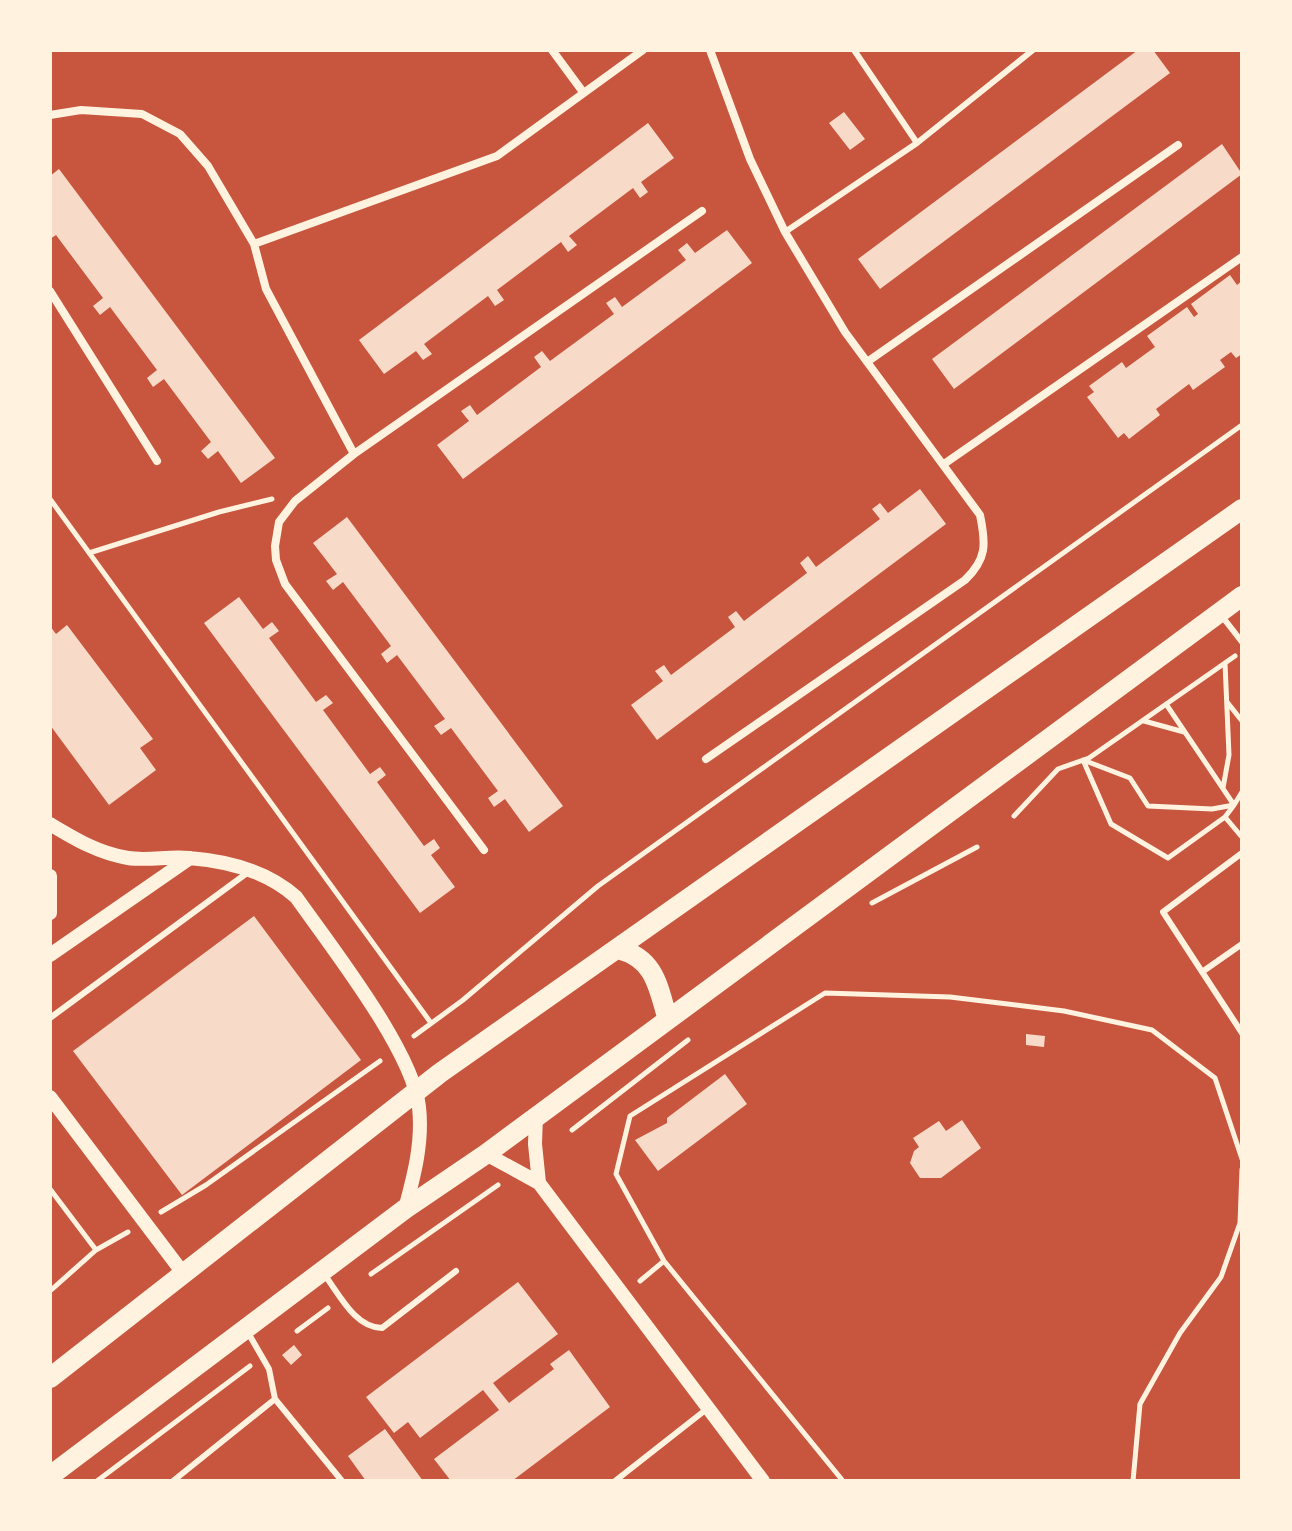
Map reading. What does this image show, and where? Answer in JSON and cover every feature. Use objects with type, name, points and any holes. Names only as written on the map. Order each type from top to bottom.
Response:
[{"type":"main road","points":[[50,1378],[417,1092],[1242,509]]},
{"type":"main road","points":[[50,1476],[405,1209],[486,1154],[667,1017],[1242,596]]},
{"type":"main road","points":[[618,949],[644,959],[658,985],[667,1017]]},
{"type":"street","points":[[552,50],[583,92]]},
{"type":"street","points":[[254,244],[497,156],[643,50]]},
{"type":"street","points":[[706,759],[965,580],[980,566],[985,539],[980,515],[867,362],[785,232],[750,159],[710,50]]},
{"type":"street","points":[[50,115],[81,110],[142,114],[180,134],[208,166],[254,244],[266,289],[354,454]]},
{"type":"street","points":[[867,362],[1178,145]]},
{"type":"street","points":[[484,850],[285,584],[276,560],[279,522],[295,501],[354,454],[702,211]]},
{"type":"street","points":[[944,464],[1242,257]]},
{"type":"street","points":[[50,291],[157,461]]},
{"type":"street","points":[[50,824],[86,846],[129,858],[190,858],[252,869],[278,880],[296,897],[397,1048],[417,1092],[419,1149],[405,1209]]},
{"type":"street","points":[[50,955],[190,858]]},
{"type":"street","points":[[50,876],[50,913]]},
{"type":"street","points":[[50,1097],[183,1273]]},
{"type":"street","points":[[536,1115],[539,1183]]},
{"type":"street","points":[[486,1154],[539,1183],[763,1481]]},
{"type":"lane","points":[[854,50],[917,143]]},
{"type":"lane","points":[[785,232],[917,143],[1033,50]]},
{"type":"lane","points":[[1219,612],[1242,642]]},
{"type":"lane","points":[[1242,853],[1163,912],[1242,1033]]},
{"type":"lane","points":[[50,1018],[252,869]]},
{"type":"lane","points":[[1202,972],[1242,944]]},
{"type":"lane","points":[[322,1271],[358,1320],[372,1328],[382,1328],[456,1271]]},
{"type":"lane","points":[[245,1328],[269,1369],[275,1399],[342,1481]]},
{"type":"lane","points":[[173,1481],[275,1399]]},
{"type":"lane","points":[[615,1481],[708,1408]]},
{"type":"path","points":[[50,1291],[96,1250],[206,1185],[397,1048],[598,886],[1242,425]]},
{"type":"path","points":[[50,499],[431,1023]]},
{"type":"path","points":[[89,553],[264,499],[295,501]]},
{"type":"path","points":[[1014,816],[1058,769],[1083,760],[1239,654]]},
{"type":"path","points":[[1223,789],[1229,755],[1225,663]]},
{"type":"path","points":[[1227,702],[1242,721]]},
{"type":"path","points":[[1166,704],[1234,805]]},
{"type":"path","points":[[1143,721],[1185,733]]},
{"type":"path","points":[[1083,760],[1130,778],[1148,806],[1212,809],[1234,805]]},
{"type":"path","points":[[1083,760],[1111,824],[1168,858],[1225,817],[1242,792]]},
{"type":"path","points":[[1225,817],[1242,837]]},
{"type":"path","points":[[859,910],[977,847]]},
{"type":"path","points":[[843,1481],[664,1261],[616,1174],[630,1116],[825,993],[964,999],[1064,1011],[1152,1030],[1215,1078],[1242,1159]]},
{"type":"path","points":[[572,1130],[697,1033]]},
{"type":"path","points":[[1133,1481],[1140,1404],[1180,1333],[1221,1277],[1240,1223],[1242,1169]]},
{"type":"path","points":[[371,1274],[509,1178]]},
{"type":"path","points":[[50,1189],[96,1250]]},
{"type":"path","points":[[623,1295],[664,1261]]},
{"type":"path","points":[[297,1331],[331,1306]]},
{"type":"path","points":[[97,1481],[251,1365]]},
{"type":"building","points":[[1138,50],[1153,50],[1170,73],[880,289],[858,259]]},
{"type":"building","points":[[844,112],[865,139],[850,150],[829,123]]},
{"type":"building","points":[[648,123],[674,158],[641,182],[648,192],[640,198],[633,188],[569,236],[577,245],[568,252],[561,242],[497,290],[504,300],[495,306],[488,296],[424,344],[432,354],[423,360],[416,351],[384,374],[359,340]]},
{"type":"building","points":[[1222,144],[1242,174],[954,389],[932,359]]},
{"type":"building","points":[[59,169],[275,458],[241,483],[218,451],[208,459],[201,451],[211,442],[164,379],[153,387],[147,378],[157,370],[110,307],[100,315],[93,306],[103,298],[56,235],[50,239],[50,176]]},
{"type":"building","points":[[727,230],[752,263],[463,479],[437,445],[469,421],[461,411],[470,405],[477,415],[541,367],[534,357],[542,351],[550,361],[614,314],[606,303],[615,297],[622,307],[686,260],[678,250],[687,243],[695,253]]},
{"type":"building","points":[[1230,275],[1237,285],[1242,281],[1242,354],[1236,358],[1231,352],[1220,360],[1225,367],[1193,390],[1189,384],[1156,409],[1160,415],[1129,439],[1124,433],[1118,438],[1087,397],[1094,392],[1089,386],[1122,362],[1126,368],[1155,347],[1147,336],[1187,307],[1194,317],[1198,314],[1191,304]]},
{"type":"building","points":[[920,489],[946,524],[657,740],[631,705],[663,681],[655,671],[664,665],[671,675],[735,627],[728,617],[736,611],[744,621],[807,573],[800,563],[808,556],[816,567],[880,519],[872,509],[880,503],[888,513]]},
{"type":"building","points":[[347,517],[563,806],[529,832],[505,799],[494,807],[488,798],[498,791],[451,728],[441,735],[434,726],[445,719],[397,655],[387,663],[381,654],[391,646],[343,582],[333,590],[326,581],[337,574],[313,543]]},
{"type":"building","points":[[239,597],[263,629],[272,622],[279,631],[269,638],[316,702],[326,695],[333,703],[323,710],[370,774],[380,767],[386,775],[377,782],[424,846],[434,839],[440,848],[431,855],[455,887],[420,913],[204,623]]},
{"type":"building","points":[[67,625],[153,739],[140,748],[156,770],[109,805],[50,725],[50,626],[56,634]]},
{"type":"building","points":[[254,916],[361,1060],[182,1195],[73,1051]]},
{"type":"building","points":[[1026,1034],[1045,1036],[1044,1047],[1026,1045]]},
{"type":"building","points":[[725,1074],[747,1104],[658,1171],[635,1140],[667,1123],[667,1118]]},
{"type":"building","points":[[962,1120],[981,1148],[941,1178],[920,1178],[910,1163],[919,1147],[913,1138],[939,1121],[946,1131]]},
{"type":"building","points":[[518,1282],[558,1334],[493,1383],[509,1403],[554,1369],[550,1364],[569,1350],[610,1407],[512,1481],[451,1481],[434,1459],[499,1410],[483,1390],[420,1438],[408,1422],[394,1433],[366,1397]]},
{"type":"building","points":[[294,1345],[302,1355],[291,1365],[282,1355]]},
{"type":"building","points":[[385,1429],[423,1481],[366,1481],[348,1456]]}]
